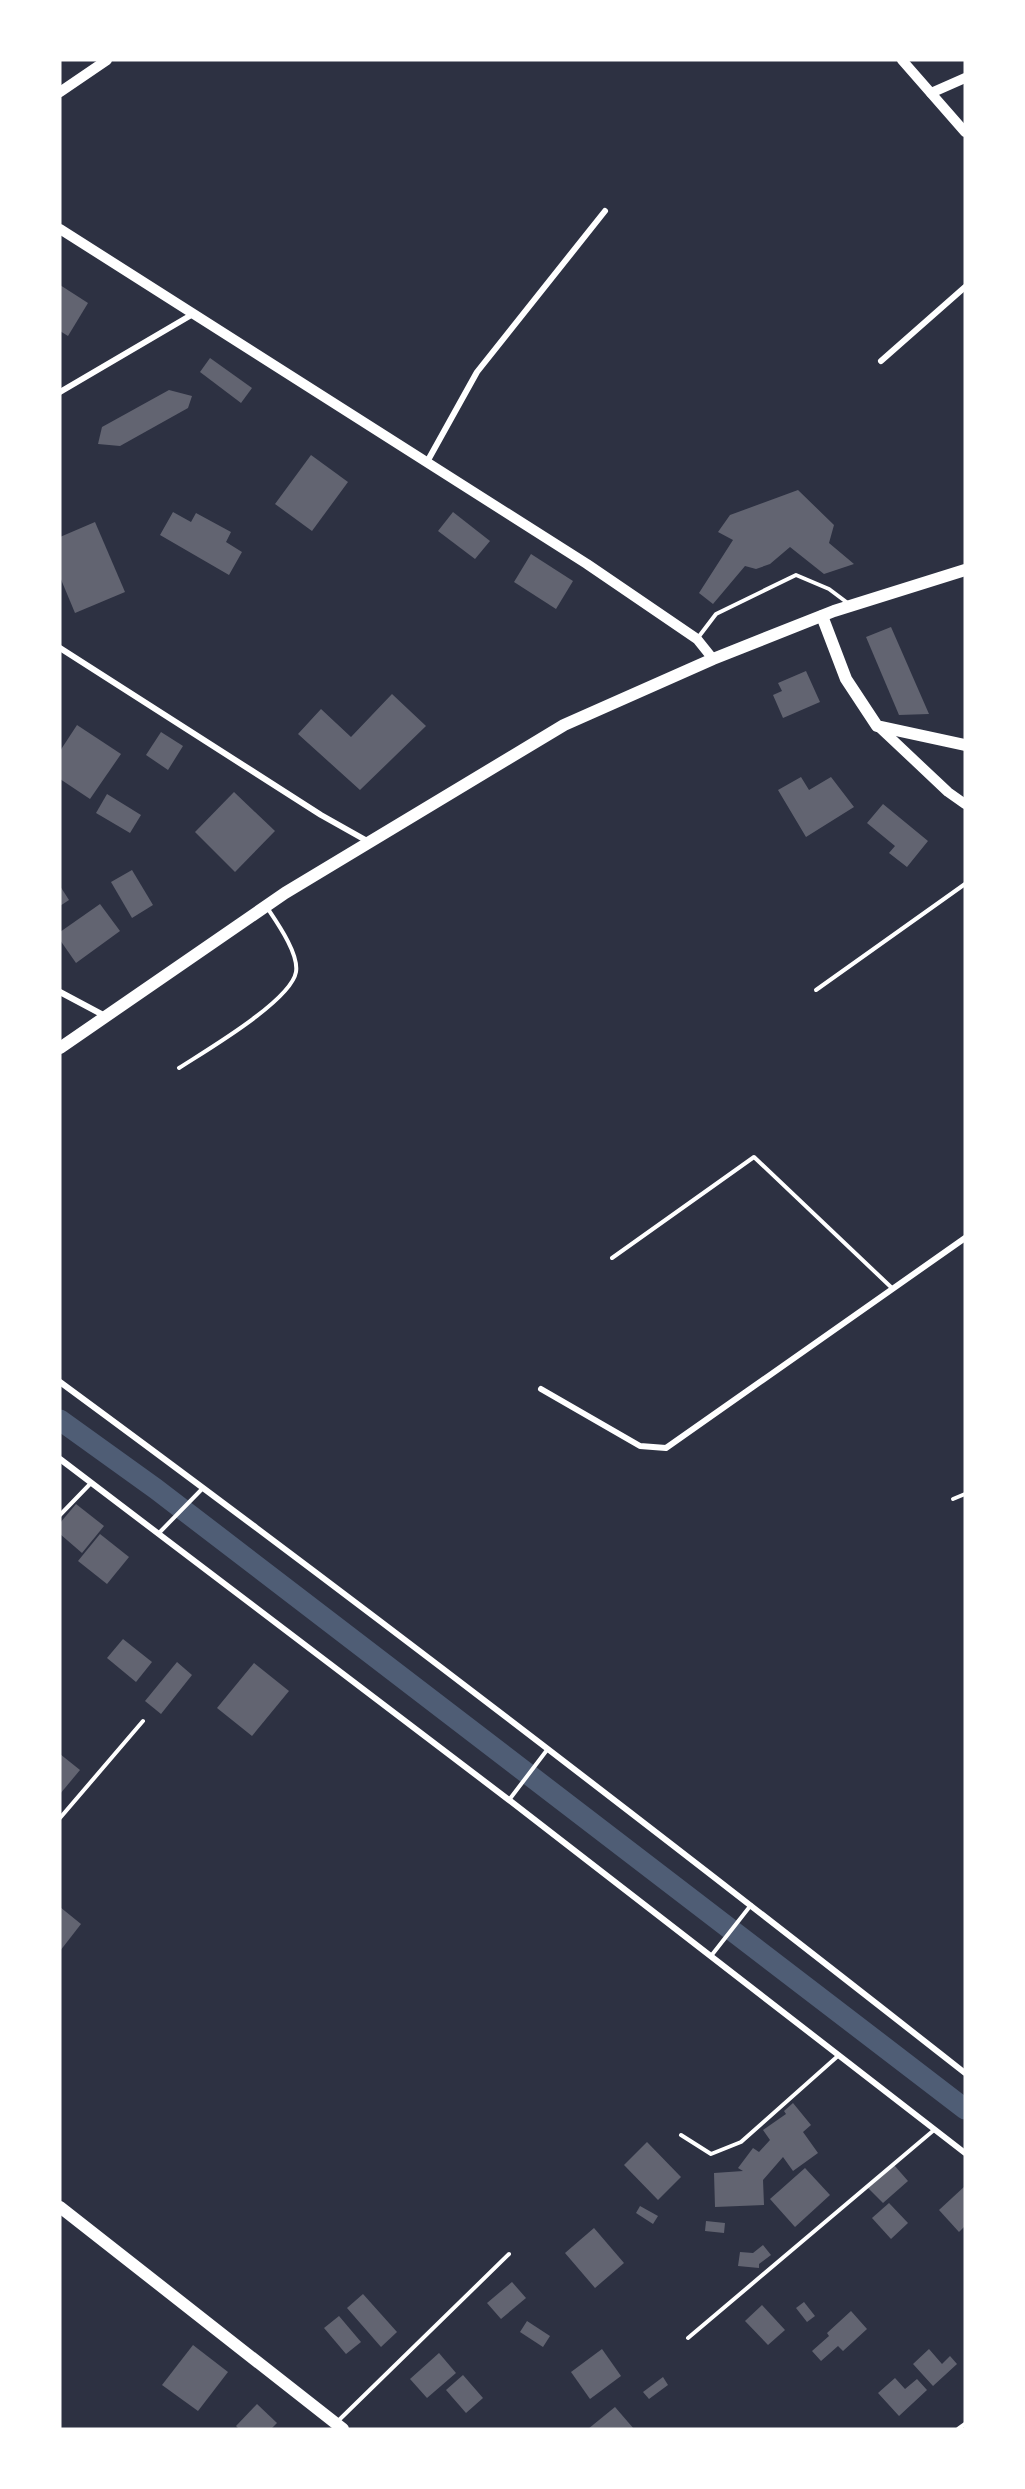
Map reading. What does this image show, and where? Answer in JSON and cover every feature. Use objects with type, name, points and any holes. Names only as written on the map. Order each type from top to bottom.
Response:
[{"type":"main road","points":[[60,1048],[266,906],[564,725],[713,659],[822,616],[965,570]]},
{"type":"main road","points":[[822,616],[846,679],[878,726],[965,745]]},
{"type":"main road","points":[[60,2206],[339,2426]]},
{"type":"street","points":[[60,92],[107,60]]},
{"type":"street","points":[[902,60],[965,132]]},
{"type":"street","points":[[931,93],[965,78]]},
{"type":"street","points":[[427,462],[477,372],[605,211]]},
{"type":"street","points":[[60,229],[587,564],[697,639],[713,659]]},
{"type":"street","points":[[881,361],[965,287]]},
{"type":"street","points":[[60,392],[194,314]]},
{"type":"street","points":[[60,648],[321,815],[369,842]]},
{"type":"street","points":[[878,726],[948,792],[965,804]]},
{"type":"street","points":[[60,992],[105,1016]]},
{"type":"street","points":[[541,1389],[640,1446],[666,1448],[965,1238]]},
{"type":"street","points":[[60,1382],[203,1487],[751,1905],[965,2073]]},
{"type":"street","points":[[60,1459],[509,1800],[965,2154]]},
{"type":"lane","points":[[697,639],[716,614],[796,575],[829,589],[852,606]]},
{"type":"lane","points":[[816,990],[965,884]]},
{"type":"lane","points":[[179,1068],[271,1005],[288,989],[296,972],[293,954],[266,906]]},
{"type":"lane","points":[[612,1258],[754,1158],[894,1289]]},
{"type":"lane","points":[[60,1515],[91,1483]]},
{"type":"lane","points":[[157,1534],[203,1487]]},
{"type":"lane","points":[[953,1499],[965,1494]]},
{"type":"lane","points":[[60,1818],[143,1721]]},
{"type":"lane","points":[[509,1800],[547,1750]]},
{"type":"lane","points":[[711,1956],[751,1905]]},
{"type":"lane","points":[[681,2135],[711,2154],[741,2142],[839,2055]]},
{"type":"lane","points":[[688,2338],[934,2130]]},
{"type":"lane","points":[[339,2426],[509,2254]]},
{"type":"lane","points":[[958,2429],[965,2424]]},
{"type":"building","points":[[60,285],[88,303],[68,336],[60,331]]},
{"type":"building","points":[[210,358],[252,388],[241,403],[200,372]]},
{"type":"building","points":[[169,390],[192,396],[188,408],[120,446],[98,444],[102,427]]},
{"type":"building","points":[[311,455],[348,482],[312,531],[275,504]]},
{"type":"building","points":[[798,490],[834,525],[829,543],[854,564],[824,574],[790,547],[770,564],[756,569],[745,566],[713,604],[699,593],[733,540],[718,532],[730,515]]},
{"type":"building","points":[[173,512],[191,522],[196,513],[231,532],[226,542],[242,552],[229,575],[160,535]]},
{"type":"building","points":[[453,512],[490,541],[475,559],[438,531]]},
{"type":"building","points":[[95,522],[125,592],[75,613],[60,577],[60,537]]},
{"type":"building","points":[[531,554],[573,581],[556,609],[514,582]]},
{"type":"building","points":[[891,627],[929,714],[899,715],[866,637]]},
{"type":"building","points":[[806,671],[820,702],[783,718],[773,695],[782,691],[778,683]]},
{"type":"building","points":[[392,694],[426,726],[360,790],[298,734],[321,709],[351,737]]},
{"type":"building","points":[[77,725],[121,754],[90,799],[60,779],[60,751]]},
{"type":"building","points":[[161,732],[183,746],[168,770],[146,755]]},
{"type":"building","points":[[801,777],[809,790],[831,777],[854,807],[806,837],[778,790]]},
{"type":"building","points":[[234,792],[275,831],[235,872],[195,832]]},
{"type":"building","points":[[107,794],[141,815],[130,833],[96,813]]},
{"type":"building","points":[[883,804],[928,841],[907,867],[889,853],[895,846],[867,823]]},
{"type":"building","points":[[132,870],[153,905],[132,918],[111,882]]},
{"type":"building","points":[[60,886],[69,900],[60,906]]},
{"type":"building","points":[[100,904],[120,931],[76,963],[60,940],[60,932]]},
{"type":"building","points":[[76,1504],[104,1526],[82,1553],[60,1534],[60,1523]]},
{"type":"building","points":[[100,1534],[129,1557],[107,1584],[78,1561]]},
{"type":"building","points":[[123,1639],[152,1662],[136,1682],[107,1658]]},
{"type":"building","points":[[177,1662],[192,1675],[161,1714],[145,1701]]},
{"type":"building","points":[[254,1663],[289,1691],[252,1736],[217,1708]]},
{"type":"building","points":[[60,1754],[80,1770],[60,1794]]},
{"type":"building","points":[[60,1907],[81,1924],[60,1951]]},
{"type":"building","points":[[793,2103],[811,2125],[803,2132],[818,2153],[793,2171],[783,2157],[763,2180],[764,2205],[715,2207],[714,2173],[743,2171],[738,2168],[753,2148],[759,2152],[770,2140],[763,2130],[786,2114],[784,2111]]},
{"type":"building","points":[[647,2142],[681,2177],[658,2200],[624,2165]]},
{"type":"building","points":[[894,2165],[908,2181],[883,2203],[868,2188]]},
{"type":"building","points":[[805,2168],[830,2195],[795,2227],[770,2199]]},
{"type":"building","points":[[965,2186],[965,2226],[959,2232],[939,2210]]},
{"type":"building","points":[[889,2203],[908,2223],[891,2239],[872,2218]]},
{"type":"building","points":[[640,2206],[658,2216],[653,2224],[636,2213]]},
{"type":"building","points":[[706,2221],[725,2223],[724,2233],[705,2231]]},
{"type":"building","points":[[594,2228],[624,2263],[595,2288],[565,2253]]},
{"type":"building","points":[[763,2245],[771,2255],[759,2264],[759,2268],[738,2266],[740,2252],[753,2253]]},
{"type":"building","points":[[512,2282],[526,2298],[501,2319],[487,2303]]},
{"type":"building","points":[[363,2294],[397,2332],[381,2347],[347,2308]]},
{"type":"building","points":[[804,2302],[815,2316],[807,2322],[796,2308]]},
{"type":"building","points":[[762,2305],[785,2330],[768,2345],[745,2321]]},
{"type":"building","points":[[851,2311],[867,2329],[843,2351],[838,2346],[821,2361],[812,2351],[829,2336],[827,2333]]},
{"type":"building","points":[[339,2316],[361,2342],[346,2354],[324,2328]]},
{"type":"building","points":[[527,2321],[550,2336],[543,2347],[520,2332]]},
{"type":"building","points":[[193,2345],[228,2372],[198,2411],[162,2385]]},
{"type":"building","points":[[602,2349],[621,2376],[590,2399],[571,2372]]},
{"type":"building","points":[[929,2349],[942,2364],[950,2356],[957,2364],[933,2386],[913,2364]]},
{"type":"building","points":[[439,2353],[456,2373],[427,2398],[410,2379]]},
{"type":"building","points":[[463,2375],[483,2398],[466,2413],[446,2390]]},
{"type":"building","points":[[663,2377],[668,2385],[649,2399],[643,2392]]},
{"type":"building","points":[[895,2378],[905,2389],[917,2379],[927,2390],[899,2416],[878,2393]]},
{"type":"building","points":[[257,2404],[277,2423],[271,2429],[239,2429],[236,2426]]},
{"type":"building","points":[[615,2407],[634,2429],[588,2429]]},
{"type":"waterway","points":[[60,1420],[156,1489],[965,2109]]}]
